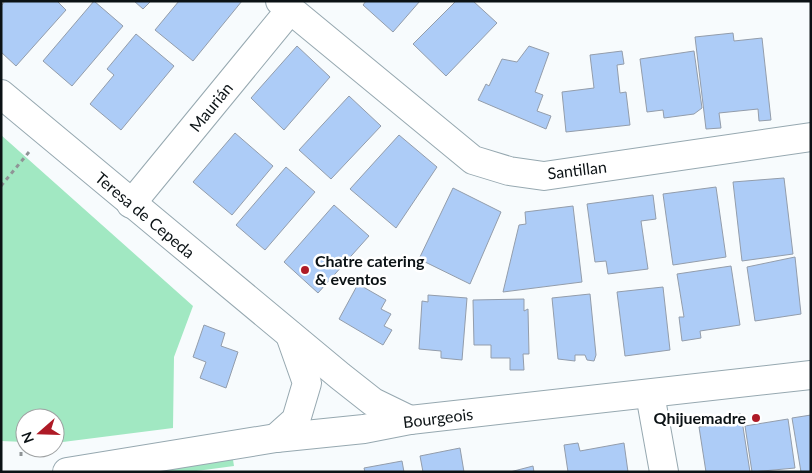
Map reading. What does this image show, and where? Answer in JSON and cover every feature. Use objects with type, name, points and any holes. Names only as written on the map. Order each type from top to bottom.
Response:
[{"type":"street","name":"Santillan","points":[[285,6],[473,160],[509,171],[544,176],[811,137]]},
{"type":"street","name":"Maurián","points":[[131,204],[285,6]]},
{"type":"street","name":"Teresa de Cepeda","points":[[1,94],[131,204],[373,402],[410,420]]},
{"type":"street","points":[[276,438],[296,420],[307,383],[290,335]]},
{"type":"street","name":"Bourgeois","points":[[67,472],[276,438],[364,429],[410,420],[811,375]]},
{"type":"street","points":[[650,394],[664,472]]},
{"type":"path","points":[[1,186],[46,133]]},
{"type":"green space","points":[[1,135],[193,306],[174,357],[173,428],[65,442],[65,408],[15,408],[15,442],[1,441]]},
{"type":"green space","points":[[230,441],[234,466],[189,472],[86,472]]},
{"type":"building","points":[[5,1],[57,1],[66,10],[16,66],[1,52],[1,6]]},
{"type":"building","points":[[94,1],[123,26],[72,86],[43,61]]},
{"type":"building","points":[[134,1],[151,1],[143,9]]},
{"type":"building","points":[[179,1],[242,1],[193,61],[155,30]]},
{"type":"building","points":[[366,1],[420,1],[393,32],[363,5]]},
{"type":"building","points":[[456,1],[473,1],[497,23],[446,76],[413,44]]},
{"type":"building","points":[[733,33],[734,41],[762,38],[771,120],[759,121],[758,109],[719,113],[721,128],[706,129],[695,37]]},
{"type":"building","points":[[136,34],[174,66],[121,130],[90,104],[114,75],[107,69]]},
{"type":"building","points":[[297,46],[330,77],[284,130],[251,98]]},
{"type":"building","points":[[529,46],[549,53],[535,92],[543,95],[537,111],[551,116],[546,129],[478,100],[486,84],[489,86],[502,59],[517,62]]},
{"type":"building","points":[[622,51],[624,64],[617,65],[620,93],[626,92],[630,125],[566,132],[562,92],[594,88],[590,55]]},
{"type":"building","points":[[694,51],[702,108],[694,114],[664,118],[663,110],[647,112],[640,59]]},
{"type":"building","points":[[349,96],[381,126],[331,179],[299,150]]},
{"type":"building","points":[[235,133],[273,166],[232,215],[193,182]]},
{"type":"building","points":[[399,135],[437,167],[396,228],[350,189]]},
{"type":"building","points":[[286,167],[315,192],[265,250],[236,225]]},
{"type":"building","points":[[784,178],[793,254],[742,261],[733,182]]},
{"type":"building","points":[[716,187],[726,257],[673,265],[663,194]]},
{"type":"building","points":[[453,188],[501,212],[470,284],[419,259]]},
{"type":"building","points":[[653,195],[656,219],[641,221],[648,269],[608,274],[606,261],[595,262],[587,204]]},
{"type":"building","points":[[334,205],[369,236],[318,293],[284,262]]},
{"type":"building","points":[[573,206],[582,282],[503,292],[519,225],[526,224],[525,212]]},
{"type":"building","points":[[795,257],[801,314],[755,321],[747,267]]},
{"type":"building","points":[[731,266],[740,325],[700,331],[701,338],[682,341],[679,317],[684,317],[677,274]]},
{"type":"building","points":[[358,284],[386,300],[381,309],[391,314],[384,326],[392,330],[383,345],[339,319]]},
{"type":"building","points":[[663,287],[670,350],[625,356],[617,292]]},
{"type":"building","points":[[590,294],[596,355],[594,361],[587,360],[585,355],[575,355],[575,361],[558,359],[552,298]]},
{"type":"building","points":[[428,295],[467,298],[462,360],[441,358],[441,351],[419,349],[422,301],[428,302]]},
{"type":"building","points":[[524,299],[524,311],[528,309],[529,354],[523,354],[524,370],[510,370],[510,358],[491,358],[491,345],[474,345],[473,300]]},
{"type":"building","points":[[204,325],[225,333],[221,346],[238,352],[226,388],[200,378],[206,362],[193,357]]},
{"type":"building","points":[[741,414],[750,472],[706,472],[699,427],[720,424],[719,417]]},
{"type":"building","points":[[811,415],[811,472],[801,472],[792,418]]},
{"type":"building","points":[[788,419],[795,468],[752,472],[745,426]]},
{"type":"building","points":[[578,443],[580,451],[624,443],[628,472],[568,472],[564,445]]},
{"type":"building","points":[[460,448],[464,472],[423,472],[420,456]]},
{"type":"building","points":[[402,461],[404,472],[365,472],[364,468]]},
{"type":"building","points":[[533,466],[534,472],[510,472]]},
{"type":"place","name":"Chatre catering & eventos","points":[[305,270]]},
{"type":"place","name":"Qhijuemadre","points":[[756,418]]}]
